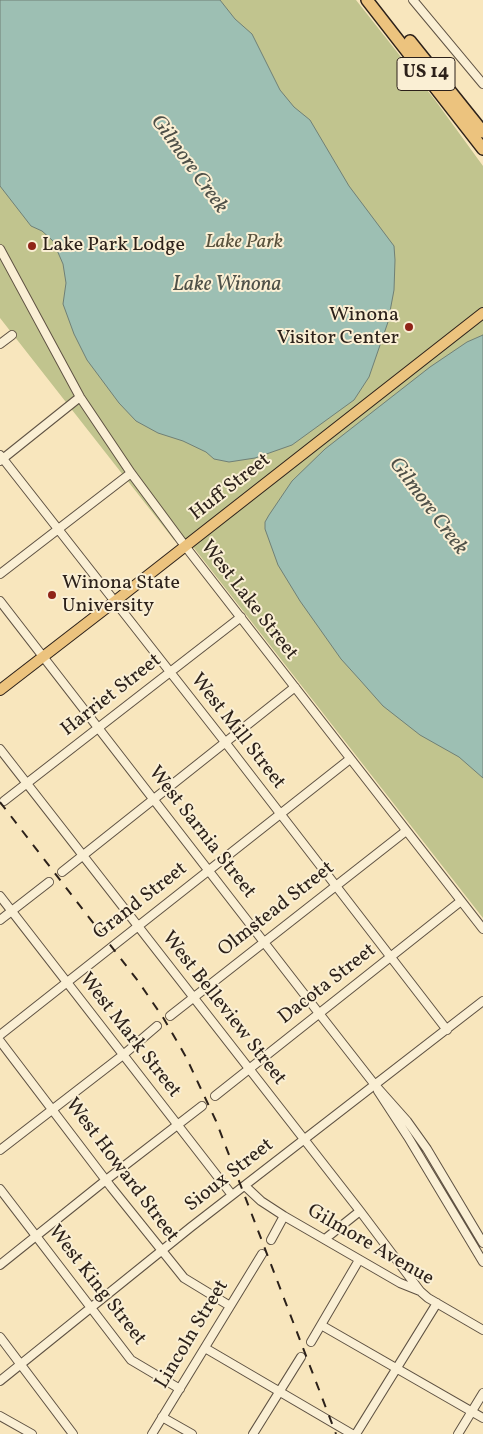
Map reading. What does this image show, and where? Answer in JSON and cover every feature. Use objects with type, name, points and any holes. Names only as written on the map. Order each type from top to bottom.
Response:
[{"type":"highway","name":"US 14","points":[[367,0],[483,149]]},
{"type":"highway","name":"US 14","points":[[377,0],[483,132]]},
{"type":"main road","name":"Huff Street","points":[[0,690],[483,313]]},
{"type":"street","points":[[413,0],[483,84]]},
{"type":"street","name":"West Lake Street","points":[[1,252],[80,398],[131,473],[185,546],[483,929]]},
{"type":"street","points":[[0,344],[12,335]]},
{"type":"street","points":[[1,458],[80,398]]},
{"type":"street","name":"West Mill Street","points":[[1,458],[225,742],[447,1030]]},
{"type":"street","points":[[0,574],[131,473]]},
{"type":"street","name":"West Sarnia Street","points":[[0,601],[318,1012],[375,1085],[390,1100],[427,1149],[483,1242]]},
{"type":"street","name":"Harriet Street","points":[[4,801],[240,617]]},
{"type":"street","points":[[62,872],[295,687]]},
{"type":"street","name":"West Belleview Street","points":[[0,749],[360,1211],[420,1291]]},
{"type":"street","name":"Grand Street","points":[[0,1035],[350,759]]},
{"type":"street","name":"Olmstead Street","points":[[170,1016],[406,831]]},
{"type":"street","points":[[0,920],[49,882]]},
{"type":"street","name":"West Mark Street","points":[[0,896],[232,1195]]},
{"type":"street","name":"Dacota Street","points":[[215,1096],[318,1012],[461,901]]},
{"type":"street","name":"Sioux Street","points":[[0,1381],[232,1195],[483,1001]]},
{"type":"street","points":[[0,1150],[123,1055],[157,1026]]},
{"type":"street","name":"West Howard Street","points":[[0,1040],[106,1180],[184,1278],[230,1306]]},
{"type":"street","name":"West Sarnia Street","points":[[375,1085],[384,1103],[408,1137],[483,1262]]},
{"type":"street","points":[[0,1264],[202,1106]]},
{"type":"street","name":"Gilmore Avenue","points":[[246,1186],[260,1202],[359,1260],[420,1291],[483,1330]]},
{"type":"street","name":"West King Street","points":[[0,1189],[131,1360],[180,1389]]},
{"type":"street","points":[[325,1239],[360,1211]]},
{"type":"street","points":[[271,1240],[284,1216]]},
{"type":"street","points":[[475,1247],[483,1242]]},
{"type":"street","name":"Lincoln Street","points":[[152,1434],[262,1254]]},
{"type":"street","points":[[311,1342],[359,1260]]},
{"type":"street","points":[[356,1434],[437,1303]]},
{"type":"street","points":[[321,1325],[483,1418]]},
{"type":"street","points":[[0,1337],[73,1434]]},
{"type":"street","points":[[205,1348],[352,1434]]},
{"type":"street","points":[[254,1434],[301,1356]]},
{"type":"street","points":[[458,1434],[483,1393]]},
{"type":"street","points":[[0,1416],[32,1434]]},
{"type":"street","points":[[162,1417],[192,1434]]},
{"type":"green space","name":"Lake Park","points":[[0,0],[356,0],[435,100],[483,166],[483,918],[194,548],[174,540],[0,318]]},
{"type":"water","name":"Lake Winona","points":[[0,0],[220,0],[235,19],[252,34],[280,90],[294,107],[310,120],[349,186],[394,246],[394,290],[388,322],[369,377],[354,400],[292,445],[255,458],[229,462],[214,459],[206,452],[183,441],[158,433],[136,421],[119,403],[87,360],[74,334],[63,304],[66,283],[63,264],[53,241],[42,231],[31,226],[0,186]]},
{"type":"water","name":"Gilmore Creek","points":[[483,335],[483,778],[459,757],[420,735],[383,706],[341,659],[300,601],[278,565],[265,529],[265,522],[292,481],[325,449],[430,367],[467,342]]},
{"type":"railway","points":[[0,802],[138,981],[164,1019],[186,1057],[216,1121],[336,1434]]},
{"type":"place","name":"Lake Park Lodge","points":[[32,246]]},
{"type":"place","name":"Winona Visitor Center","points":[[409,327]]},
{"type":"place","name":"Winona State University","points":[[52,595]]}]
